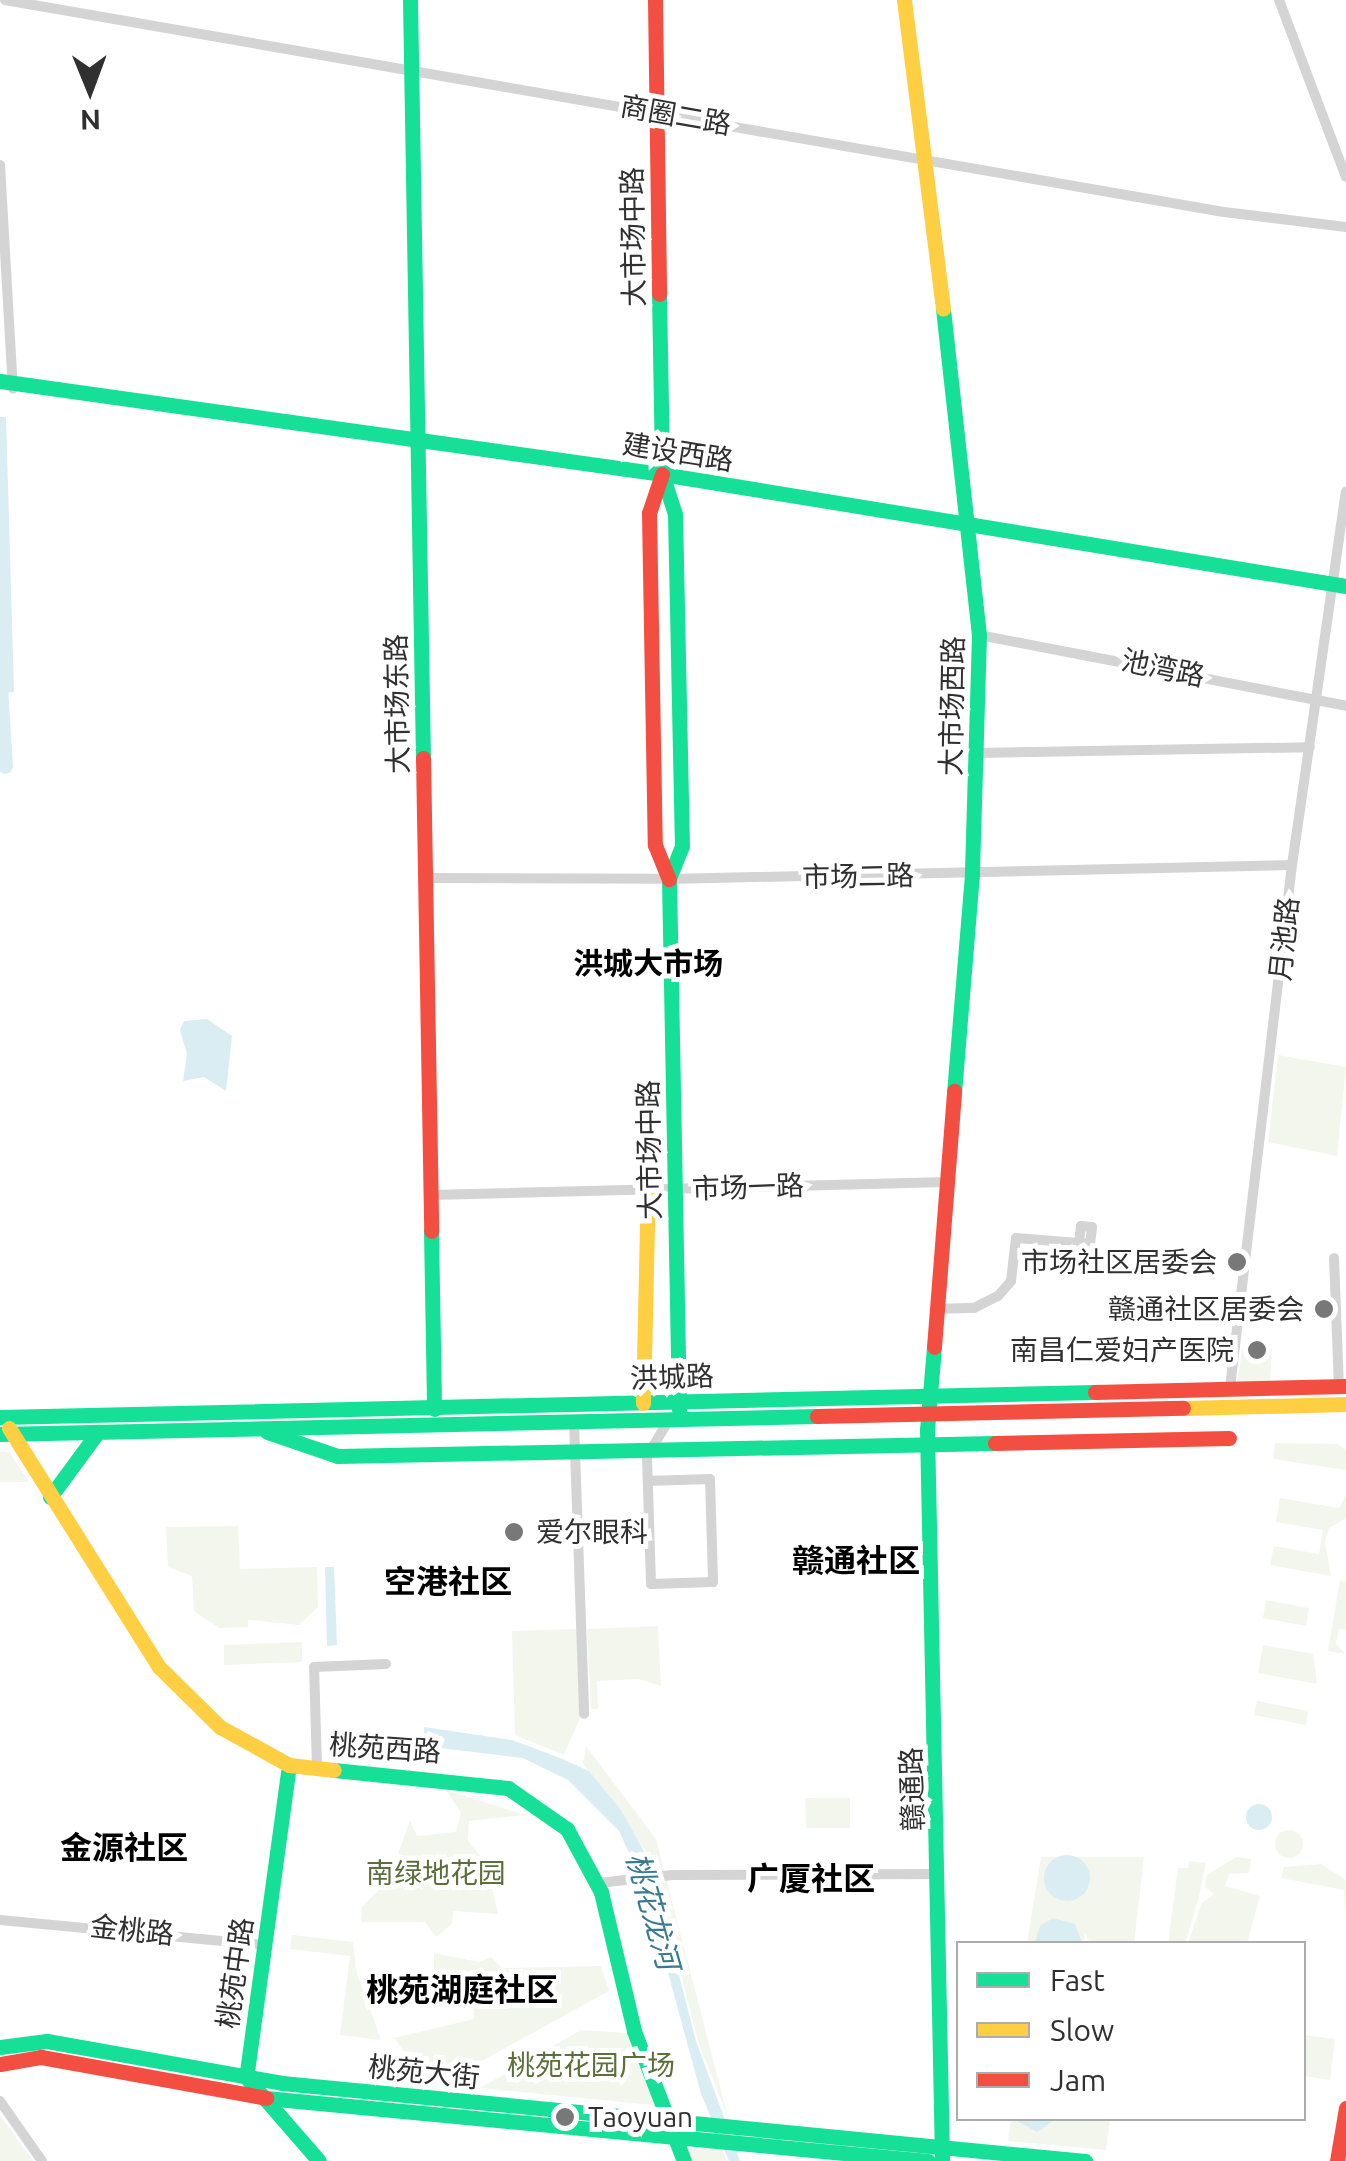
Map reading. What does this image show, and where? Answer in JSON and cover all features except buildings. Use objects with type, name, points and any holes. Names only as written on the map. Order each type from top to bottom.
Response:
[{"type":"main road","name":"大市场东路","points":[[410,0],[434,1408]]},
{"type":"main road","name":"大市场中路","points":[[655,0],[662,478],[675,514],[682,826],[670,879],[678,1402],[674,1419]]},
{"type":"main road","name":"大市场西路","points":[[904,0],[972,532],[979,635],[972,874],[927,1415]]},
{"type":"main road","name":"建设西路","points":[[6,386],[662,478],[972,532],[1340,588]]},
{"type":"main road","name":"大市场中路","points":[[662,478],[649,513],[654,845],[670,879]]},
{"type":"main road","points":[[642,1403],[648,1190]]},
{"type":"main road","name":"洪城路","points":[[3,1423],[434,1408],[1343,1386]]},
{"type":"main road","name":"洪城路","points":[[3,1423],[98,1432],[1346,1404]]},
{"type":"main road","name":"赣通路","points":[[927,1415],[940,1874],[942,2154]]},
{"type":"main road","name":"桃苑西路","points":[[3,1423],[159,1668],[220,1726],[290,1765],[508,1788],[568,1829],[605,1882],[634,2032],[684,2161]]},
{"type":"main road","points":[[255,1428],[338,1456],[1229,1438]]},
{"type":"main road","points":[[50,1497],[98,1432]]},
{"type":"main road","name":"桃苑中路","points":[[246,2077],[290,1765]]},
{"type":"main road","name":"桃苑大街","points":[[0,2047],[47,2041],[246,2077],[754,2129],[942,2154],[1085,2161]]},
{"type":"main road","name":"桃苑大街","points":[[0,2064],[40,2056],[265,2098],[928,2161]]},
{"type":"main road","points":[[246,2077],[319,2161]]},
{"type":"main road","points":[[1336,2161],[1346,2108]]},
{"type":"street","name":"商圈二路","points":[[5,0],[1346,227]]},
{"type":"street","points":[[1279,0],[1346,177]]},
{"type":"street","points":[[0,165],[6,386]]},
{"type":"street","name":"月池路","points":[[1230,1388],[1292,865],[1340,588],[1346,492]]},
{"type":"street","name":"池湾路","points":[[979,635],[1346,706]]},
{"type":"street","points":[[977,753],[1310,747]]},
{"type":"street","name":"市场二路","points":[[424,878],[670,879],[1292,865]]},
{"type":"street","name":"市场一路","points":[[430,1195],[947,1182]]},
{"type":"street","points":[[936,1309],[991,1302],[1011,1281],[1016,1238],[1079,1242]]},
{"type":"street","points":[[1334,1258],[1343,1386]]},
{"type":"street","points":[[648,1481],[710,1479],[714,1582],[651,1584],[648,1481],[651,1450],[674,1419]]},
{"type":"street","points":[[574,1422],[584,1714]]},
{"type":"street","points":[[317,1768],[314,1666],[386,1664]]},
{"type":"street","points":[[605,1882],[673,1875],[940,1874]]},
{"type":"street","name":"金桃路","points":[[0,1920],[264,1945]]},
{"type":"street","points":[[0,2101],[42,2161]]},
{"type":"green space","points":[[1278,1055],[1346,1067],[1337,1156],[1268,1142]]},
{"type":"green space","points":[[1243,1346],[1272,1349],[1270,1385],[1237,1383]]},
{"type":"green space","points":[[1275,1443],[1338,1444],[1346,1450],[1346,1470],[1273,1459]]},
{"type":"green space","points":[[0,1452],[9,1452],[29,1482],[0,1482]]},
{"type":"green space","points":[[1346,1495],[1346,1518],[1329,1528],[1325,1542],[1331,1576],[1270,1565],[1274,1546],[1319,1554],[1323,1530],[1276,1522],[1280,1498],[1339,1508]]},
{"type":"green space","points":[[238,1526],[240,1569],[317,1567],[318,1607],[299,1625],[248,1620],[248,1627],[219,1628],[194,1611],[192,1576],[168,1567],[166,1527]]},
{"type":"green space","points":[[1340,1580],[1346,1581],[1346,1630],[1339,1629],[1336,1644],[1346,1654],[1328,1651]]},
{"type":"green space","points":[[1266,1600],[1309,1608],[1306,1626],[1263,1618]]},
{"type":"green space","points":[[658,1626],[661,1686],[639,1679],[597,1681],[598,1709],[591,1709],[587,1629]]},
{"type":"green space","points":[[577,1629],[580,1718],[564,1755],[515,1735],[512,1631]]},
{"type":"green space","points":[[302,1642],[302,1662],[224,1665],[224,1645]]},
{"type":"green space","points":[[1263,1645],[1313,1654],[1317,1684],[1258,1673]]},
{"type":"green space","points":[[1257,1701],[1308,1711],[1306,1725],[1254,1715]]},
{"type":"green space","points":[[586,1746],[656,1839],[728,2118],[698,2041],[652,1860],[583,1764]]},
{"type":"green space","name":"南绿地花园","points":[[446,1790],[525,1815],[469,1821],[468,1841],[487,1864],[498,1914],[453,1911],[452,1924],[436,1937],[425,1922],[361,1922],[362,1907],[388,1880],[410,1821],[417,1836],[456,1832],[461,1813]]},
{"type":"green space","points":[[805,1798],[850,1798],[850,1828],[806,1828]]},
{"type":"green space","points":[[1289,1830],[1299,1834],[1303,1844],[1299,1854],[1289,1858],[1279,1854],[1275,1844],[1279,1834]]},
{"type":"green space","points":[[1041,1857],[1144,1857],[1134,1941],[1089,1941],[1085,1933],[1083,1941],[1027,1941]]},
{"type":"green space","points":[[1236,1857],[1251,1859],[1249,1873],[1229,1874],[1225,1886],[1260,1896],[1248,1941],[1189,1941],[1201,1904],[1214,1894],[1205,1887],[1207,1875]]},
{"type":"green space","points":[[1189,1861],[1206,1863],[1186,1941],[1168,1941],[1178,1868],[1188,1868]]},
{"type":"green space","points":[[1321,1864],[1346,1880],[1345,1918],[1344,1890],[1281,1878],[1284,1867]]},
{"type":"green space","points":[[292,1935],[353,1942],[356,1970],[381,2040],[340,2035],[350,1956],[290,1949]]},
{"type":"green space","points":[[434,1953],[479,1962],[491,1957],[502,1968],[601,1966],[609,1991],[469,2068],[413,2063],[394,2038],[474,2019],[473,1993],[434,1994]]},
{"type":"green space","name":"桃苑花园广场","points":[[581,2030],[629,2033],[653,2105],[480,2088]]},
{"type":"green space","points":[[1306,2035],[1335,2039],[1330,2080],[1306,2076]]},
{"type":"green space","points":[[0,2115],[33,2161],[0,2161]]},
{"type":"green space","points":[[1011,2121],[1110,2121],[1106,2150],[1008,2141]]},
{"type":"green space","points":[[721,2147],[727,2161],[689,2161],[683,2149]]},
{"type":"water","points":[[0,417],[6,417],[14,692],[0,693]]},
{"type":"water","points":[[207,1019],[232,1036],[226,1091],[204,1077],[183,1081],[187,1054],[180,1030],[184,1021]]},
{"type":"water","points":[[325,1567],[334,1567],[337,1645],[327,1646]]},
{"type":"water","points":[[424,1727],[512,1740],[560,1758],[589,1771],[621,1810],[650,1862],[696,2041],[740,2161],[729,2161],[701,2094],[645,1888],[619,1831],[568,1780],[523,1758],[432,1747],[424,1743]]},
{"type":"water","points":[[1259,1804],[1268,1808],[1272,1817],[1268,1826],[1259,1830],[1250,1826],[1246,1817],[1250,1808]]},
{"type":"water","points":[[1067,1855],[1084,1861],[1090,1878],[1084,1895],[1067,1901],[1050,1895],[1044,1878],[1050,1861]]},
{"type":"water","points":[[1053,1918],[1075,1924],[1081,1941],[1036,1941],[1040,1926]]},
{"type":"water","points":[[459,1970],[476,1975],[478,1985],[465,1992],[443,1988],[443,1979]]},
{"type":"water","points":[[1018,2121],[1053,2121],[1037,2132]]},
{"type":"waterway","name":"桃花龙河","points":[[0,687],[5,766]]},
{"type":"traffic: fast","points":[[410,0],[423,758]]},
{"type":"traffic: fast","points":[[659,294],[662,474],[675,514],[682,846],[669,879],[679,1410]]},
{"type":"traffic: fast","points":[[943,309],[979,635],[972,874],[954,1091]]},
{"type":"traffic: fast","points":[[0,381],[662,474],[1346,586]]},
{"type":"traffic: fast","points":[[431,1231],[434,1409]]},
{"type":"traffic: fast","points":[[934,1347],[927,1430],[942,2161]]},
{"type":"traffic: fast","points":[[0,1417],[1095,1392]]},
{"type":"traffic: fast","points":[[0,1434],[817,1416]]},
{"type":"traffic: fast","points":[[50,1497],[98,1432]]},
{"type":"traffic: fast","points":[[267,1432],[338,1456],[995,1443]]},
{"type":"traffic: fast","points":[[289,1765],[246,2077],[319,2161]]},
{"type":"traffic: fast","points":[[334,1770],[508,1788],[567,1829],[601,1892],[634,2031],[684,2161]]},
{"type":"traffic: fast","points":[[0,2047],[47,2041],[282,2083],[1085,2161]]},
{"type":"traffic: fast","points":[[266,2098],[928,2161]]},
{"type":"traffic: slow","points":[[904,0],[943,309]]},
{"type":"traffic: slow","points":[[643,1403],[648,1190]]},
{"type":"traffic: slow","points":[[1183,1408],[1346,1404]]},
{"type":"traffic: slow","points":[[9,1428],[159,1667],[220,1727],[289,1765],[334,1770]]},
{"type":"traffic: jam","points":[[655,0],[659,294]]},
{"type":"traffic: jam","points":[[662,474],[649,513],[655,845],[669,879]]},
{"type":"traffic: jam","points":[[423,758],[431,1231]]},
{"type":"traffic: jam","points":[[934,1347],[954,1091]]},
{"type":"traffic: jam","points":[[1095,1392],[1346,1386]]},
{"type":"traffic: jam","points":[[817,1416],[1183,1408]]},
{"type":"traffic: jam","points":[[995,1443],[1229,1438]]},
{"type":"traffic: jam","points":[[0,2064],[41,2057],[266,2098]]},
{"type":"traffic: jam","points":[[1337,2161],[1346,2108]]},
{"type":"place","name":"市场社区居委会","points":[[1237,1262]]},
{"type":"place","name":"赣通社区居委会","points":[[1324,1309]]},
{"type":"place","name":"南昌仁爱妇产医院","points":[[1257,1350]]},
{"type":"place","name":"爱尔眼科","points":[[514,1532]]},
{"type":"place","name":"Taoyuan","points":[[565,2117]]},
{"type":"district","name":"洪城大市场","points":[[648,963]]},
{"type":"district","name":"赣通社区","points":[[856,1560]]},
{"type":"district","name":"空港社区","points":[[448,1581]]},
{"type":"district","name":"金源社区","points":[[124,1847]]},
{"type":"district","name":"广厦社区","points":[[811,1878]]},
{"type":"district","name":"桃苑湖庭社区","points":[[462,1989]]}]
